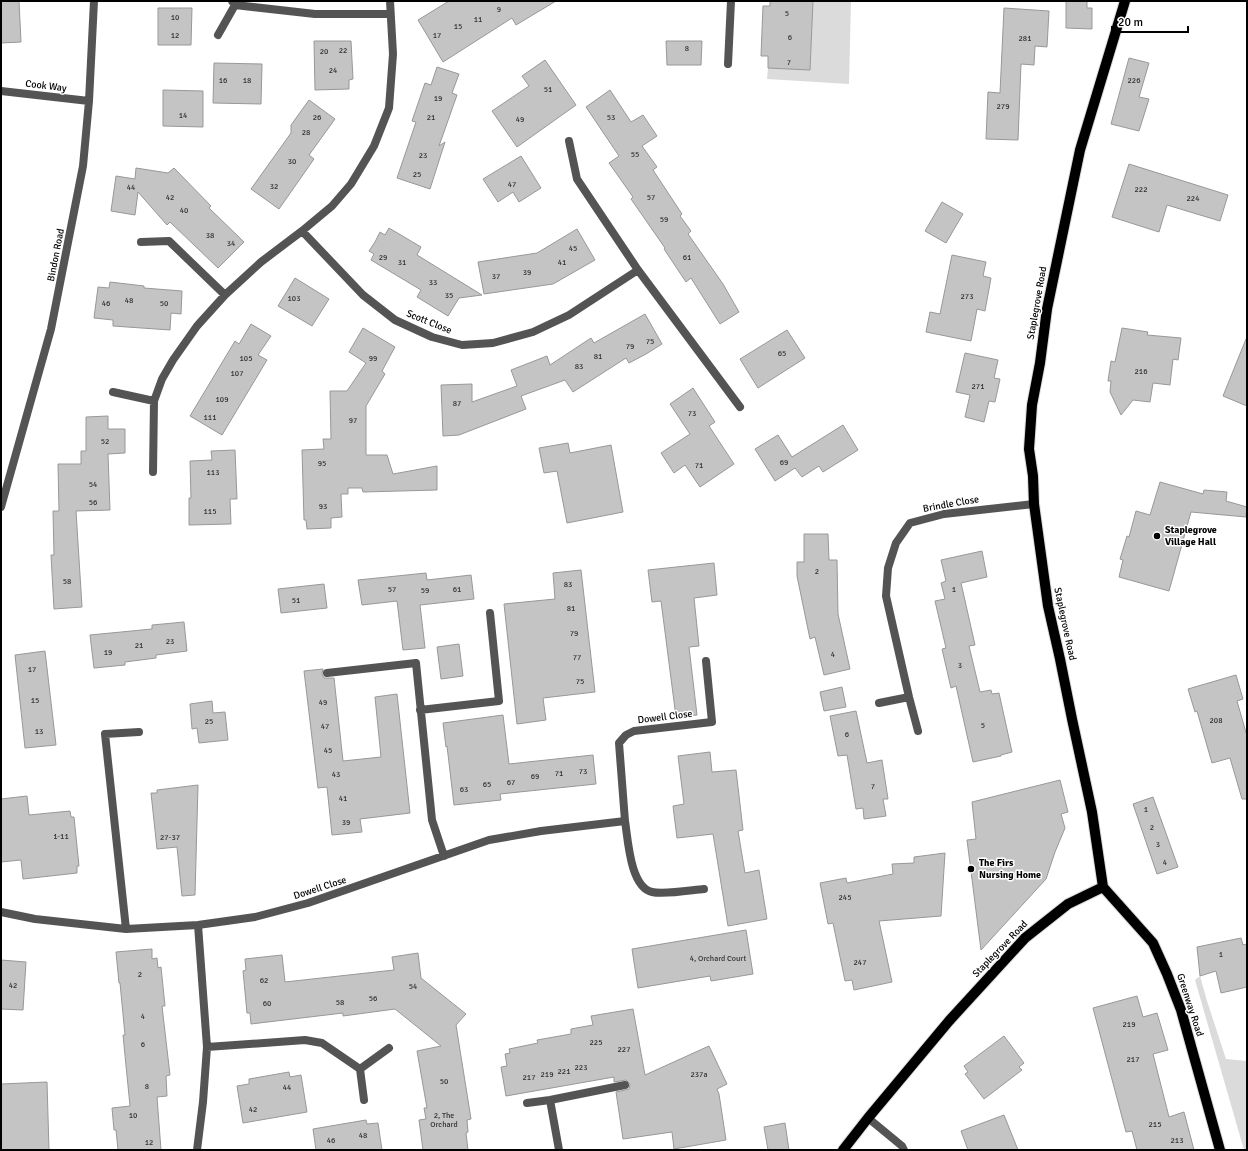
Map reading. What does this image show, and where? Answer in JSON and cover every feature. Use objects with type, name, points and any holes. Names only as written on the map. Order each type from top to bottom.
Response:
[{"type":"main road","name":"Staplegrove Road","points":[[843,1150],[949,1021],[1025,938],[1068,904],[1103,887],[1092,812],[1048,606],[1034,504],[1030,449],[1032,405],[1040,362],[1047,309],[1080,150],[1125,1]]},
{"type":"main road","name":"Greenway Road","points":[[1103,887],[1153,943],[1167,974],[1181,1010],[1220,1150]]},
{"type":"street","name":"Bindon Road","points":[[1,507],[51,329],[83,166],[89,101],[94,1]]},
{"type":"street","points":[[154,472],[154,401],[162,379],[173,360],[197,326],[224,295],[261,262],[332,206],[351,184],[374,146],[389,108],[393,54],[390,1]]},
{"type":"street","points":[[728,64],[731,1]]},
{"type":"street","points":[[218,35],[233,3],[315,14],[390,14]]},
{"type":"street","name":"Cook Way","points":[[1,91],[89,101]]},
{"type":"street","points":[[569,141],[577,179],[638,270],[740,407]]},
{"type":"street","name":"Scott Close","points":[[302,231],[363,295],[395,320],[432,337],[462,345],[493,343],[533,332],[569,314],[638,270]]},
{"type":"street","points":[[141,242],[169,240],[224,295]]},
{"type":"street","points":[[113,392],[154,401]]},
{"type":"street","name":"Brindle Close","points":[[918,731],[886,596],[888,568],[896,543],[910,523],[944,514],[1034,504]]},
{"type":"street","points":[[420,710],[498,701],[490,613]]},
{"type":"street","name":"Dowell Close","points":[[704,889],[652,892],[642,886],[631,862],[625,821],[619,743],[626,735],[634,731],[712,722],[706,661]]},
{"type":"street","points":[[328,673],[416,663],[432,820],[444,856]]},
{"type":"street","points":[[879,703],[909,697]]},
{"type":"street","points":[[126,929],[106,734],[139,732]]},
{"type":"street","name":"Dowell Close","points":[[1,912],[35,920],[126,929],[198,925],[255,917],[308,903],[489,840],[541,831],[625,821]]},
{"type":"street","points":[[198,925],[207,1046],[198,1150]]},
{"type":"street","points":[[207,1046],[305,1040],[322,1043],[360,1069],[364,1100]]},
{"type":"street","points":[[360,1069],[389,1048]]},
{"type":"street","points":[[527,1103],[550,1100],[625,1085]]},
{"type":"street","points":[[550,1100],[559,1150]]},
{"type":"street","points":[[868,1118],[902,1146],[904,1150]]},
{"type":"shaded area","points":[[813,1],[851,1],[849,84],[767,79],[768,68],[810,69]]},
{"type":"shaded area","points":[[1200,976],[1226,1059],[1247,1061],[1247,1150],[1244,1150],[1195,980]]},
{"type":"building","points":[[1,1],[19,1],[21,42],[1,43]]},
{"type":"building","points":[[449,1],[556,1],[516,25],[512,18],[443,62],[418,20]]},
{"type":"building","points":[[770,1],[813,1],[810,70],[768,68],[768,56],[761,56],[763,6],[770,6]]},
{"type":"building","points":[[1066,1],[1087,1],[1087,8],[1092,8],[1092,29],[1066,28]]},
{"type":"building","points":[[158,8],[192,8],[191,45],[158,45]]},
{"type":"building","points":[[1004,8],[1049,11],[1047,47],[1035,46],[1034,65],[1021,64],[1018,140],[986,139],[988,92],[1000,93]]},
{"type":"building","points":[[314,41],[351,41],[353,79],[349,80],[349,89],[315,90]]},
{"type":"building","points":[[666,41],[702,41],[701,65],[667,65]]},
{"type":"building","points":[[1129,58],[1149,63],[1139,97],[1149,99],[1139,131],[1111,124]]},
{"type":"building","points":[[545,60],[576,105],[517,147],[492,111],[529,86],[522,76]]},
{"type":"building","points":[[214,63],[262,64],[261,104],[213,103]]},
{"type":"building","points":[[437,67],[459,74],[452,93],[457,95],[439,146],[445,142],[430,189],[397,178],[416,122],[412,121],[425,83],[431,85]]},
{"type":"building","points":[[163,90],[203,91],[203,127],[163,126]]},
{"type":"building","points":[[610,90],[631,122],[643,115],[657,136],[642,146],[657,167],[653,170],[682,214],[680,216],[691,231],[688,234],[723,284],[739,312],[720,324],[691,278],[686,282],[664,249],[665,248],[631,199],[633,197],[609,163],[619,156],[586,107]]},
{"type":"building","points":[[309,100],[335,119],[309,155],[314,159],[279,209],[251,189],[291,133],[291,125]]},
{"type":"building","points":[[521,156],[541,188],[519,202],[513,192],[498,202],[483,179]]},
{"type":"building","points":[[1129,164],[1228,195],[1220,221],[1167,205],[1159,232],[1112,217]]},
{"type":"building","points":[[136,168],[168,173],[174,168],[211,206],[209,208],[244,242],[218,268],[170,222],[167,225],[138,192],[135,215],[111,211],[116,176],[135,179]]},
{"type":"building","points":[[942,202],[963,214],[946,243],[925,231]]},
{"type":"building","points":[[389,228],[421,247],[417,255],[482,295],[459,298],[448,316],[417,297],[421,290],[371,260],[374,254],[369,251],[380,232],[385,235]]},
{"type":"building","points":[[577,229],[595,260],[553,284],[484,294],[478,262],[537,253]]},
{"type":"building","points":[[952,255],[986,262],[983,276],[991,278],[985,311],[977,309],[971,341],[926,332],[930,312],[940,314]]},
{"type":"building","points":[[295,278],[329,299],[312,326],[278,306]]},
{"type":"building","points":[[110,282],[144,286],[144,288],[182,291],[181,314],[171,313],[170,330],[113,326],[113,320],[94,318],[98,287],[109,288]]},
{"type":"building","points":[[645,314],[662,344],[646,354],[629,363],[626,358],[573,392],[565,380],[521,396],[526,409],[459,435],[443,436],[441,385],[472,384],[472,402],[517,386],[511,370],[547,356],[550,365],[591,338],[594,343]]},
{"type":"building","points":[[251,324],[271,336],[258,355],[267,360],[222,435],[190,416],[235,341],[239,344]]},
{"type":"building","points":[[363,328],[395,347],[382,371],[385,374],[366,406],[366,455],[387,455],[393,474],[437,466],[437,490],[363,492],[362,488],[348,488],[348,494],[341,494],[342,517],[331,518],[331,528],[307,529],[306,520],[304,520],[302,450],[324,449],[323,439],[331,439],[330,391],[347,391],[366,363],[349,352]]},
{"type":"building","points":[[1122,328],[1148,332],[1147,335],[1181,338],[1178,360],[1173,359],[1170,385],[1153,383],[1150,402],[1133,400],[1121,415],[1110,392],[1111,381],[1108,381],[1111,361],[1115,362]]},
{"type":"building","points":[[787,330],[805,358],[758,388],[740,359]]},
{"type":"building","points":[[1247,339],[1247,406],[1223,396]]},
{"type":"building","points":[[965,353],[998,360],[994,378],[1000,379],[995,402],[989,401],[984,422],[965,417],[970,395],[956,392]]},
{"type":"building","points":[[693,388],[715,422],[709,426],[734,464],[700,487],[685,465],[674,473],[661,453],[690,434],[670,404]]},
{"type":"building","points":[[108,416],[108,429],[125,429],[125,453],[108,454],[110,510],[76,511],[82,607],[54,609],[51,555],[54,555],[53,511],[59,511],[58,464],[81,464],[81,451],[86,451],[86,417]]},
{"type":"building","points":[[843,425],[858,450],[823,472],[819,466],[802,477],[795,468],[775,481],[755,449],[778,435],[792,457]]},
{"type":"building","points":[[568,443],[570,453],[611,445],[623,512],[567,523],[557,471],[544,473],[539,448]]},
{"type":"building","points":[[235,450],[237,499],[230,499],[231,524],[189,525],[189,498],[191,498],[190,461],[212,460],[211,451]]},
{"type":"building","name":"Staplegrove Village Hall","points":[[1160,482],[1203,494],[1204,490],[1227,492],[1226,501],[1247,507],[1246,517],[1191,512],[1169,591],[1119,577],[1123,560],[1120,559],[1127,536],[1129,537],[1136,511],[1150,515]]},
{"type":"building","points":[[804,534],[828,534],[829,560],[837,560],[838,614],[850,669],[824,675],[815,637],[810,639],[797,576],[797,562],[804,562]]},
{"type":"building","points":[[982,551],[987,577],[961,583],[975,645],[969,646],[980,692],[991,690],[992,694],[999,693],[1012,752],[973,762],[956,686],[951,688],[942,649],[946,648],[935,601],[945,599],[941,583],[946,581],[941,560]]},
{"type":"building","points":[[714,563],[717,595],[694,598],[699,646],[689,647],[697,715],[676,717],[661,601],[652,602],[648,570]]},
{"type":"building","points":[[581,570],[595,692],[543,698],[546,720],[517,724],[504,604],[555,599],[553,573]]},
{"type":"building","points":[[426,573],[427,580],[471,575],[474,599],[420,605],[425,648],[403,650],[397,601],[362,605],[358,580]]},
{"type":"building","points":[[324,584],[327,608],[281,613],[278,589]]},
{"type":"building","points":[[184,622],[187,651],[156,655],[156,658],[125,662],[125,665],[94,668],[90,635],[152,629],[152,625]]},
{"type":"building","points":[[459,644],[463,676],[441,679],[437,647]]},
{"type":"building","points":[[45,651],[56,745],[25,748],[15,655]]},
{"type":"building","points":[[323,669],[322,674],[324,678],[334,678],[343,761],[381,757],[375,697],[397,694],[410,813],[360,819],[362,832],[332,835],[327,787],[318,788],[304,671]]},
{"type":"building","points":[[1236,675],[1243,699],[1237,701],[1247,736],[1247,799],[1242,799],[1230,758],[1212,763],[1197,711],[1195,712],[1188,689]]},
{"type":"building","points":[[842,687],[846,707],[824,711],[820,692]]},
{"type":"building","points":[[212,701],[213,713],[225,712],[228,740],[199,743],[197,728],[192,729],[190,704]]},
{"type":"building","points":[[856,711],[867,763],[882,760],[888,799],[883,799],[886,816],[864,819],[863,808],[856,809],[847,755],[838,756],[830,716]]},
{"type":"building","points":[[503,715],[509,764],[593,755],[596,784],[500,794],[501,800],[454,805],[443,723]]},
{"type":"building","points":[[710,752],[712,772],[736,770],[743,830],[738,831],[745,873],[759,870],[767,919],[728,926],[713,834],[677,838],[673,806],[684,804],[678,756]]},
{"type":"building","name":"The Firs Nursing Home","points":[[1060,780],[1068,812],[1061,814],[1065,828],[1046,879],[981,950],[967,840],[976,839],[972,802]]},
{"type":"building","points":[[198,785],[195,895],[182,896],[177,847],[157,849],[151,793],[157,793],[157,790]]},
{"type":"building","points":[[27,796],[29,815],[70,811],[71,817],[74,817],[79,866],[77,866],[77,873],[23,879],[21,860],[1,862],[1,799]]},
{"type":"building","points":[[1153,797],[1178,867],[1157,874],[1133,804]]},
{"type":"building","points":[[945,853],[941,916],[879,921],[892,982],[854,990],[852,980],[845,981],[833,923],[828,924],[820,883],[846,878],[847,883],[893,874],[892,864],[914,863],[914,857]]},
{"type":"building","points":[[746,930],[753,974],[711,981],[710,976],[638,988],[632,949]]},
{"type":"building","points":[[1241,938],[1243,945],[1247,944],[1247,987],[1221,993],[1216,971],[1200,976],[1197,947]]},
{"type":"building","points":[[152,949],[152,959],[157,958],[158,968],[161,967],[165,1006],[162,1006],[170,1075],[166,1076],[167,1096],[157,1097],[161,1150],[118,1150],[112,1108],[130,1106],[123,1035],[125,1035],[116,952]]},
{"type":"building","points":[[418,953],[421,978],[466,1014],[456,1025],[471,1119],[467,1120],[468,1132],[466,1133],[468,1150],[423,1150],[419,1120],[426,1119],[424,1108],[427,1108],[417,1051],[441,1046],[395,1009],[343,1016],[343,1013],[251,1024],[250,1013],[247,1013],[243,971],[246,970],[245,959],[282,955],[285,982],[394,970],[392,957]]},
{"type":"building","points":[[1,960],[26,962],[23,1010],[1,1009]]},
{"type":"building","points":[[1137,996],[1143,1017],[1157,1013],[1168,1050],[1153,1054],[1169,1117],[1184,1112],[1194,1150],[1137,1150],[1132,1131],[1126,1132],[1093,1008]]},
{"type":"building","points":[[633,1009],[645,1075],[709,1046],[727,1084],[717,1089],[726,1140],[674,1149],[672,1132],[623,1139],[616,1092],[629,1089],[630,1084],[626,1080],[614,1082],[614,1077],[506,1096],[501,1067],[507,1066],[505,1054],[510,1053],[509,1049],[538,1043],[537,1040],[571,1034],[571,1029],[593,1025],[591,1016]]},
{"type":"building","points":[[1004,1036],[1024,1063],[1019,1067],[1022,1070],[984,1099],[965,1074],[968,1072],[964,1066]]},
{"type":"building","points":[[289,1072],[290,1077],[301,1075],[307,1112],[243,1123],[237,1086],[249,1084],[249,1079]]},
{"type":"building","points":[[47,1082],[49,1150],[1,1150],[1,1084]]},
{"type":"building","points":[[1004,1115],[1018,1150],[968,1150],[961,1131]]},
{"type":"building","points":[[366,1120],[367,1124],[378,1123],[382,1150],[316,1150],[313,1129]]},
{"type":"building","points":[[785,1123],[789,1150],[768,1150],[764,1127]]},
{"type":"place","name":"Staplegrove Village Hall","points":[[1157,536]]},
{"type":"place","name":"The Firs Nursing Home","points":[[971,869]]}]
